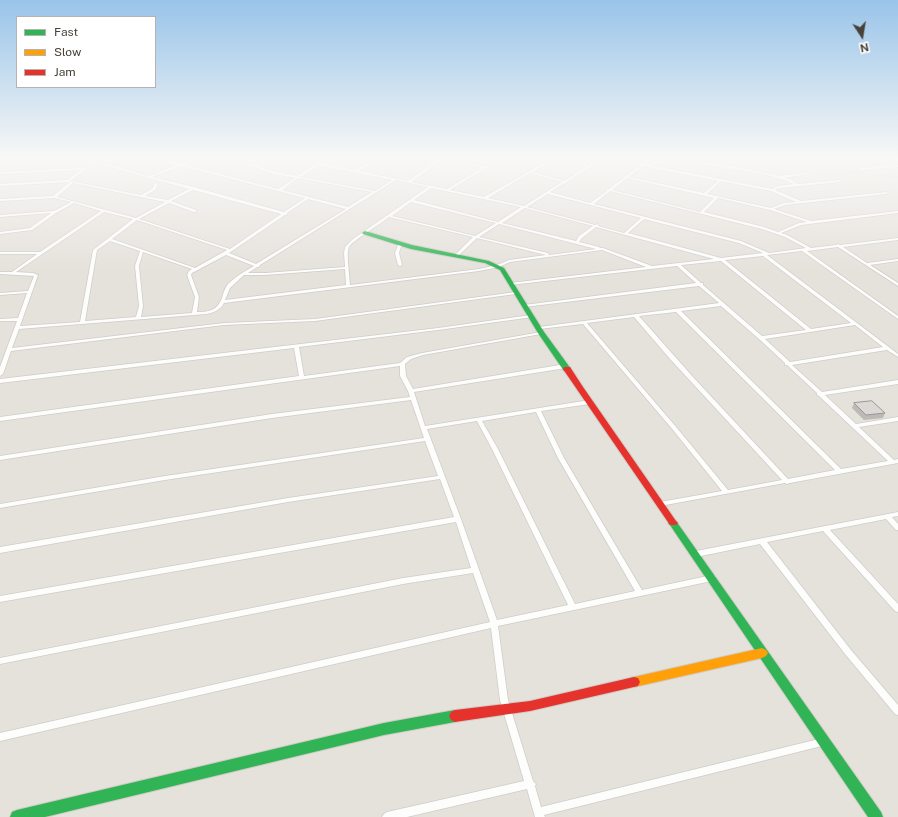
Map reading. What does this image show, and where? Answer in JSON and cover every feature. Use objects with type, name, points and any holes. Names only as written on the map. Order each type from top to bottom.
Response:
[{"type":"street","points":[[143,196],[166,201],[195,211]]},
{"type":"street","points":[[82,323],[95,250],[136,218],[176,196]]},
{"type":"street","points":[[222,196],[286,214]]},
{"type":"street","points":[[300,196],[348,208]]},
{"type":"street","points":[[18,328],[215,311],[223,302],[226,290],[243,274],[369,196]]},
{"type":"street","points":[[348,287],[347,247],[354,240],[418,196]]},
{"type":"street","points":[[476,196],[597,225],[722,260],[810,331]]},
{"type":"street","points":[[456,256],[476,237],[543,196]]},
{"type":"street","points":[[560,196],[740,242],[766,254],[898,356]]},
{"type":"street","points":[[591,204],[601,196]]},
{"type":"street","points":[[634,196],[702,212],[778,233],[810,249]]},
{"type":"street","points":[[714,196],[772,209],[810,222]]},
{"type":"street","points":[[786,196],[800,202]]},
{"type":"street","points":[[772,209],[784,204],[851,196]]},
{"type":"street","points":[[0,200],[54,197],[74,202],[136,218],[228,251],[258,266]]},
{"type":"street","points":[[702,212],[717,197]]},
{"type":"street","points":[[194,314],[197,297],[189,274],[286,214],[307,198]]},
{"type":"street","points":[[412,201],[577,242],[602,249],[654,268]]},
{"type":"street","points":[[0,233],[31,229],[55,212],[74,202]]},
{"type":"street","points":[[14,272],[104,210]]},
{"type":"street","points":[[0,216],[55,212]]},
{"type":"street","points":[[778,233],[810,222],[898,212]]},
{"type":"street","points":[[389,216],[551,255]]},
{"type":"street","points":[[626,233],[644,217]]},
{"type":"street","points":[[577,242],[580,237],[597,225]]},
{"type":"street","points":[[365,233],[400,243],[487,262],[502,269],[540,330],[876,817]]},
{"type":"street","points":[[109,239],[195,269]]},
{"type":"street","points":[[510,284],[898,239]]},
{"type":"street","points":[[400,243],[397,253],[400,265]]},
{"type":"street","points":[[838,245],[898,285]]},
{"type":"street","points":[[223,302],[348,287],[498,266],[509,261],[602,249]]},
{"type":"street","points":[[138,318],[141,306],[137,266],[142,250]]},
{"type":"street","points":[[803,250],[897,316]]},
{"type":"street","points":[[0,253],[40,253]]},
{"type":"street","points":[[866,264],[898,260]]},
{"type":"street","points":[[678,265],[761,338],[819,394],[896,462]]},
{"type":"street","points":[[243,274],[265,274],[347,268]]},
{"type":"street","points":[[0,273],[14,272],[36,275],[28,292],[18,328],[8,350],[0,374]]},
{"type":"street","points":[[524,306],[701,284]]},
{"type":"street","points":[[0,294],[28,292]]},
{"type":"street","points":[[8,350],[224,324],[315,320],[516,293]]},
{"type":"street","points":[[0,419],[402,364],[409,358],[422,354],[540,330],[584,322],[723,304]]},
{"type":"street","points":[[677,310],[840,472]]},
{"type":"street","points":[[635,315],[664,351],[746,436],[787,482]]},
{"type":"street","points":[[0,381],[296,346],[531,316]]},
{"type":"street","points":[[0,320],[20,319]]},
{"type":"street","points":[[584,322],[676,429],[726,492]]},
{"type":"street","points":[[761,338],[855,324]]},
{"type":"street","points":[[296,346],[302,377]]},
{"type":"street","points":[[787,364],[888,348]]},
{"type":"street","points":[[402,364],[403,376],[412,394],[426,439],[458,518],[494,624],[504,700],[539,814],[695,772],[823,742]]},
{"type":"street","points":[[0,458],[412,394],[566,366]]},
{"type":"street","points":[[819,394],[898,382]]},
{"type":"street","points":[[422,428],[590,402]]},
{"type":"street","points":[[538,410],[561,458],[640,593]]},
{"type":"street","points":[[478,419],[495,449],[573,607]]},
{"type":"street","points":[[855,426],[898,419]]},
{"type":"street","points":[[0,506],[149,480],[426,439]]},
{"type":"street","points":[[660,504],[896,462]]},
{"type":"street","points":[[0,550],[288,500],[442,477]]},
{"type":"street","points":[[696,554],[898,514]]},
{"type":"street","points":[[887,516],[898,528]]},
{"type":"street","points":[[0,599],[458,518]]},
{"type":"street","points":[[825,529],[898,609]]},
{"type":"street","points":[[762,541],[848,652],[898,711]]},
{"type":"street","points":[[0,661],[404,582],[475,570]]},
{"type":"street","points":[[0,737],[494,624],[712,578]]},
{"type":"street","points":[[17,817],[384,729],[458,715],[530,706],[762,653]]},
{"type":"street","points":[[388,817],[531,784]]},
{"type":"shaded area","points":[[0,196],[898,196],[898,817],[0,817]]},
{"type":"building","points":[[872,401],[885,413],[866,415],[854,403]]},
{"type":"traffic: fast","points":[[365,233],[411,247],[487,262],[502,269],[541,333],[567,369]]},
{"type":"traffic: fast","points":[[673,523],[876,817]]},
{"type":"traffic: fast","points":[[17,817],[384,729],[455,716]]},
{"type":"traffic: slow","points":[[634,682],[762,653]]},
{"type":"traffic: jam","points":[[567,369],[673,523]]},
{"type":"traffic: jam","points":[[455,716],[530,706],[634,682]]}]
